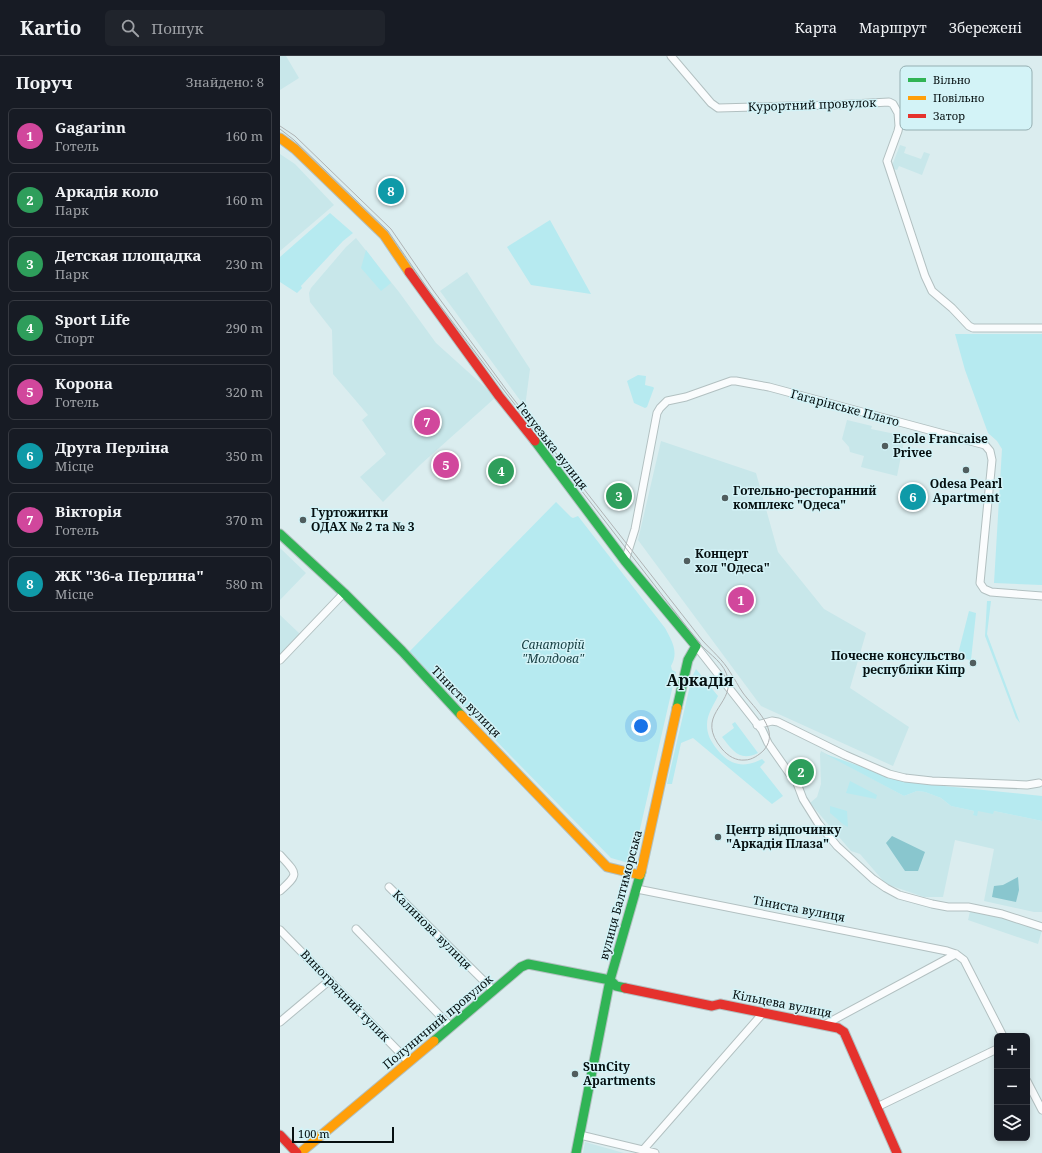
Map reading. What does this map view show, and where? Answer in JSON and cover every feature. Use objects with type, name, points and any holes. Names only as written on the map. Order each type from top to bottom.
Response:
[{"type":"street","name":"Курортний провулок","points":[[671,56],[711,103],[722,109],[889,102],[893,104],[898,114],[899,126],[887,161],[888,167],[913,242],[932,291],[973,328],[1042,328]]},
{"type":"street","name":"Генуезька вулиця","points":[[280,138],[295,149],[384,235],[425,295],[498,396],[567,483],[625,561],[696,646],[759,728],[789,773],[795,778],[803,799],[823,829],[837,846],[873,879],[899,895],[948,907],[968,907],[1002,914],[1042,927]]},
{"type":"street","name":"Гагарінське Плато","points":[[625,561],[635,529],[657,414],[660,408],[667,401],[672,399],[686,396],[731,381],[736,381],[769,387],[985,445],[990,451],[992,460],[980,583],[984,589],[991,592],[1042,596]]},
{"type":"street","name":"Тіниста вулиця","points":[[280,534],[344,592],[607,867],[640,875]]},
{"type":"street","points":[[280,660],[344,592]]},
{"type":"street","name":"вулиця Балтиморська","points":[[576,1153],[610,980],[637,889],[688,660],[696,646]]},
{"type":"street","points":[[759,728],[772,721],[778,722],[845,755],[889,774],[905,778],[932,781],[1027,785],[1039,783]]},
{"type":"street","points":[[280,855],[294,870],[293,879],[280,891]]},
{"type":"street","name":"Калинова вулиця","points":[[389,887],[493,990]]},
{"type":"street","name":"Тіниста вулиця","points":[[637,889],[956,954]]},
{"type":"street","points":[[356,929],[451,1027]]},
{"type":"street","name":"Виноградний тупик","points":[[280,930],[409,1062]]},
{"type":"street","points":[[824,1025],[956,954],[964,960],[1001,1033]]},
{"type":"street","name":"Полуничний провулок","points":[[298,1153],[451,1027],[521,967],[528,964],[610,980]]},
{"type":"street","points":[[280,1022],[330,980]]},
{"type":"street","name":"Кільцева вулиця","points":[[610,980],[616,986],[712,1006],[720,1004],[838,1028],[844,1032],[897,1153]]},
{"type":"street","points":[[643,1150],[763,1012]]},
{"type":"street","points":[[877,1107],[994,1050]]},
{"type":"street","points":[[1030,1087],[1042,1110]]},
{"type":"street","points":[[280,1134],[298,1153]]},
{"type":"street","points":[[580,1135],[655,1153]]},
{"type":"shaded area","points":[[280,56],[286,56],[299,78],[280,90]]},
{"type":"shaded area","points":[[900,145],[906,147],[904,153],[921,159],[924,152],[930,154],[922,175],[899,166],[897,170],[891,168]]},
{"type":"shaded area","points":[[280,154],[295,164],[334,205],[280,251]]},
{"type":"shaded area","points":[[356,238],[399,292],[436,343],[496,397],[420,465],[383,502],[360,477],[386,454],[362,420],[368,415],[333,374],[332,330],[310,302],[309,293],[311,288],[346,247]]},
{"type":"shaded area","points":[[467,272],[530,369],[525,407],[440,291]]},
{"type":"shaded area","name":"Ecole Francaise Privee","points":[[847,420],[872,426],[871,429],[905,436],[897,476],[861,467],[864,456],[850,452],[849,447],[842,439]]},
{"type":"shaded area","points":[[661,441],[756,473],[778,552],[824,609],[866,633],[850,688],[909,727],[893,766],[761,706],[638,540]]},
{"type":"shaded area","points":[[280,548],[306,573],[280,600]]},
{"type":"shaded area","points":[[280,615],[300,634],[280,656]]},
{"type":"shaded area","points":[[821,751],[904,796],[917,791],[925,792],[941,798],[951,806],[974,811],[973,815],[978,811],[994,811],[1042,821],[1042,912],[1034,912],[984,901],[994,849],[955,840],[943,897],[924,897],[886,884],[860,854],[851,851],[810,803],[817,797],[821,784]]},
{"type":"shaded area","points":[[892,836],[925,852],[918,871],[905,871],[886,843]]},
{"type":"shaded area","points":[[1018,877],[1019,890],[1016,902],[992,897],[994,886],[1003,885]]},
{"type":"shaded area","points":[[971,907],[1042,930],[1038,944],[968,920]]},
{"type":"shaded area","points":[[585,1142],[624,1153],[583,1153]]},
{"type":"green space","points":[[330,213],[353,233],[343,241],[301,286],[302,288],[297,293],[280,282],[280,257]]},
{"type":"green space","points":[[550,220],[591,294],[531,285],[507,247]]},
{"type":"green space","points":[[366,250],[391,283],[381,291],[361,268]]},
{"type":"green space","points":[[955,334],[1042,334],[1042,585],[994,583],[1002,449],[997,441],[988,433],[965,370]]},
{"type":"green space","points":[[638,375],[646,376],[645,385],[654,388],[647,407],[645,408],[634,403],[627,381]]},
{"type":"green space","name":"Санаторій \"Молдова\"","points":[[556,502],[571,517],[573,518],[578,516],[665,628],[674,647],[674,656],[671,666],[672,670],[676,672],[632,864],[611,858],[409,652]]},
{"type":"green space","points":[[987,601],[991,601],[987,634],[1020,723],[1016,718],[985,636]]},
{"type":"green space","points":[[969,611],[976,613],[971,660],[957,658]]},
{"type":"green space","points":[[696,669],[718,696],[707,721],[708,732],[711,740],[721,754],[731,762],[737,764],[749,764],[762,759],[765,762],[760,767],[783,796],[772,804],[693,738],[681,743],[672,784],[667,784],[692,677]]},
{"type":"green space","points":[[735,722],[758,753],[746,756],[737,754],[722,737],[734,728],[732,724]]},
{"type":"green space","points":[[825,754],[894,778],[914,783],[1042,796],[1042,821],[994,811],[993,814],[978,811],[977,816],[973,815],[974,811],[951,806],[941,798],[925,792],[917,791],[904,796]]},
{"type":"green space","points":[[850,781],[877,795],[876,799],[846,793]]},
{"type":"green space","points":[[830,806],[847,811],[848,827],[830,813]]},
{"type":"tram line","points":[[280,126],[295,136],[391,229],[433,290],[508,392],[702,640],[724,663],[743,693],[759,712],[768,727],[768,742],[760,754],[748,760],[738,760],[732,758],[722,749],[714,737],[712,728],[716,711],[725,697],[728,688],[728,679],[724,668],[700,644],[506,393],[430,292],[388,231],[294,140],[280,129]]},
{"type":"traffic: fast","points":[[535,441],[625,561],[696,646],[688,660],[677,708]]},
{"type":"traffic: fast","points":[[280,534],[344,593],[402,651],[461,715]]},
{"type":"traffic: fast","points":[[576,1153],[610,980],[641,872]]},
{"type":"traffic: fast","points":[[434,1041],[521,967],[528,964],[610,980],[616,986],[625,988]]},
{"type":"traffic: slow","points":[[280,138],[295,149],[384,235],[409,272]]},
{"type":"traffic: slow","points":[[641,872],[677,708]]},
{"type":"traffic: slow","points":[[461,715],[607,867],[640,875]]},
{"type":"traffic: slow","points":[[300,1153],[434,1041]]},
{"type":"traffic: jam","points":[[409,272],[499,396],[535,441]]},
{"type":"traffic: jam","points":[[625,988],[712,1006],[720,1004],[838,1028],[844,1032],[897,1153]]},
{"type":"traffic: jam","points":[[280,1135],[297,1153]]},
{"type":"place","name":"ЖК \"36-а Перлина\"","points":[[391,191]]},
{"type":"place","name":"Вікторія","points":[[427,422]]},
{"type":"place","name":"Ecole Francaise Privee","points":[[885,446]]},
{"type":"place","name":"Корона","points":[[446,465]]},
{"type":"place","name":"Odesa Pearl Apartment","points":[[966,470]]},
{"type":"place","name":"Sport Life","points":[[501,471]]},
{"type":"place","name":"Детская площадка","points":[[619,496]]},
{"type":"place","name":"Друга Перліна","points":[[913,497]]},
{"type":"place","name":"Готельно-ресторанний комплекс \"Одеса\"","points":[[725,498]]},
{"type":"place","name":"Гуртожитки ОДАХ № 2 та № 3","points":[[303,520]]},
{"type":"place","name":"Концерт хол \"Одеса\"","points":[[687,561]]},
{"type":"place","name":"Gagarinn","points":[[741,600]]},
{"type":"place","name":"Почесне консульство республіки Кіпр","points":[[973,663]]},
{"type":"place","name":"Аркадія коло","points":[[801,772]]},
{"type":"place","name":"Центр відпочинку \"Аркадія Плаза\"","points":[[718,837]]},
{"type":"place","name":"SunCity Apartments","points":[[575,1074]]},
{"type":"district","name":"Аркадія","points":[[700,680]]}]
